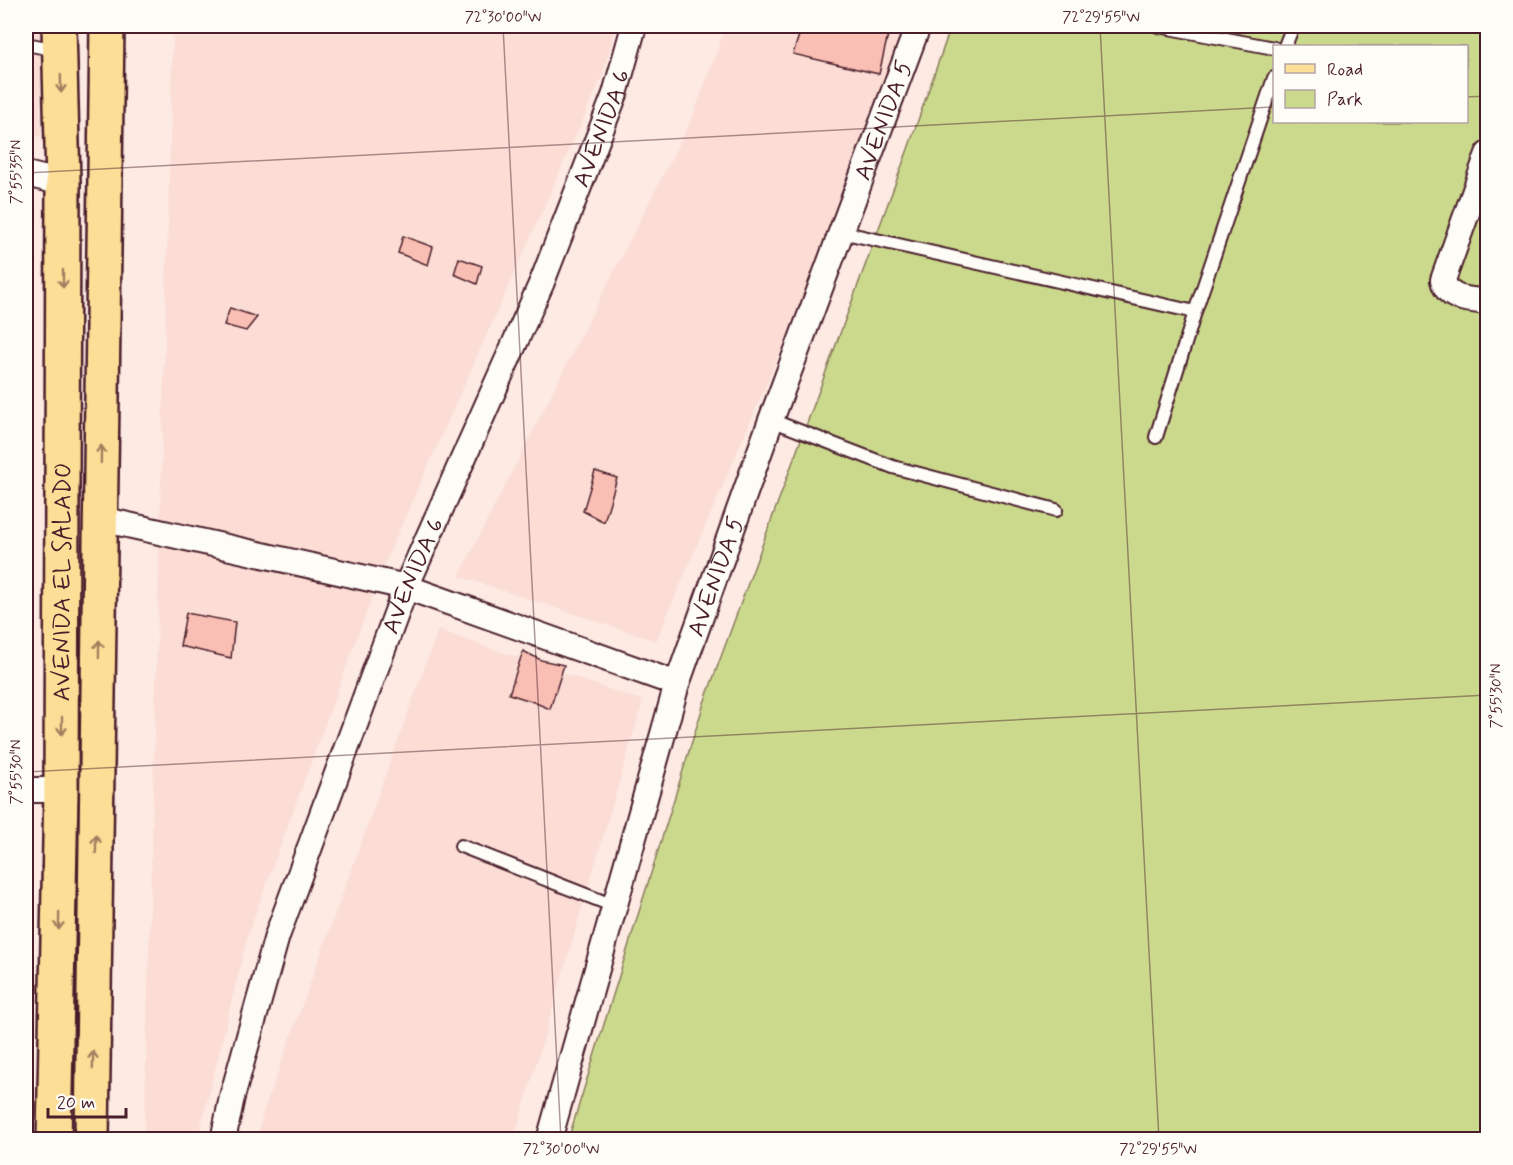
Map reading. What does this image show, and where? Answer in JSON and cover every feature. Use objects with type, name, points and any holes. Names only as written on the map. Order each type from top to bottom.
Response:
[{"type":"main road","name":"AVENIDA EL SALADO","points":[[92,1140],[107,26]]},
{"type":"main road","name":"AVENIDA EL SALADO","points":[[54,1140],[61,790],[63,183],[60,38]]},
{"type":"street","name":"AVENIDA 6","points":[[223,1140],[232,1097],[277,936],[406,587],[542,282],[615,94],[634,26]]},
{"type":"street","name":"AVENIDA 5","points":[[549,1140],[677,684],[771,420],[918,26]]},
{"type":"street","points":[[1486,161],[1443,279],[1448,292],[1453,295],[1488,302]]},
{"type":"street","points":[[26,174],[63,183]]},
{"type":"street","points":[[100,519],[406,587],[677,684]]},
{"type":"street","points":[[26,790],[61,790]]},
{"type":"lane","points":[[1158,26],[1273,48]]},
{"type":"lane","points":[[1285,45],[1293,26]]},
{"type":"lane","points":[[26,44],[60,38]]},
{"type":"lane","points":[[1156,436],[1195,312],[1273,84]]},
{"type":"lane","points":[[841,232],[1195,312]]},
{"type":"lane","points":[[771,420],[893,467],[1056,510]]},
{"type":"lane","points":[[461,846],[614,906]]},
{"type":"shaded area","points":[[26,26],[40,26],[41,137],[26,133]]},
{"type":"shaded area","points":[[173,26],[616,26],[603,75],[384,564],[248,934],[198,1139],[144,1140]]},
{"type":"shaded area","points":[[726,26],[907,26],[886,106],[656,641],[459,576],[693,116]]},
{"type":"shaded area","points":[[438,630],[643,701],[514,1139],[257,1140],[263,1113]]},
{"type":"shaded area","points":[[26,874],[32,876],[26,1108]]},
{"type":"green space","points":[[951,26],[1487,26],[1487,1139],[568,1140],[704,703]]},
{"type":"building","points":[[802,26],[890,26],[879,74],[793,54]]},
{"type":"building","points":[[403,236],[433,247],[428,265],[398,253]]},
{"type":"building","points":[[459,258],[482,266],[477,284],[454,274]]},
{"type":"building","points":[[230,308],[257,317],[246,331],[224,325]]},
{"type":"building","points":[[595,471],[617,478],[604,522],[583,511]]},
{"type":"building","points":[[186,613],[235,622],[231,658],[180,646]]},
{"type":"building","points":[[523,651],[541,660],[564,665],[550,709],[509,694]]}]
